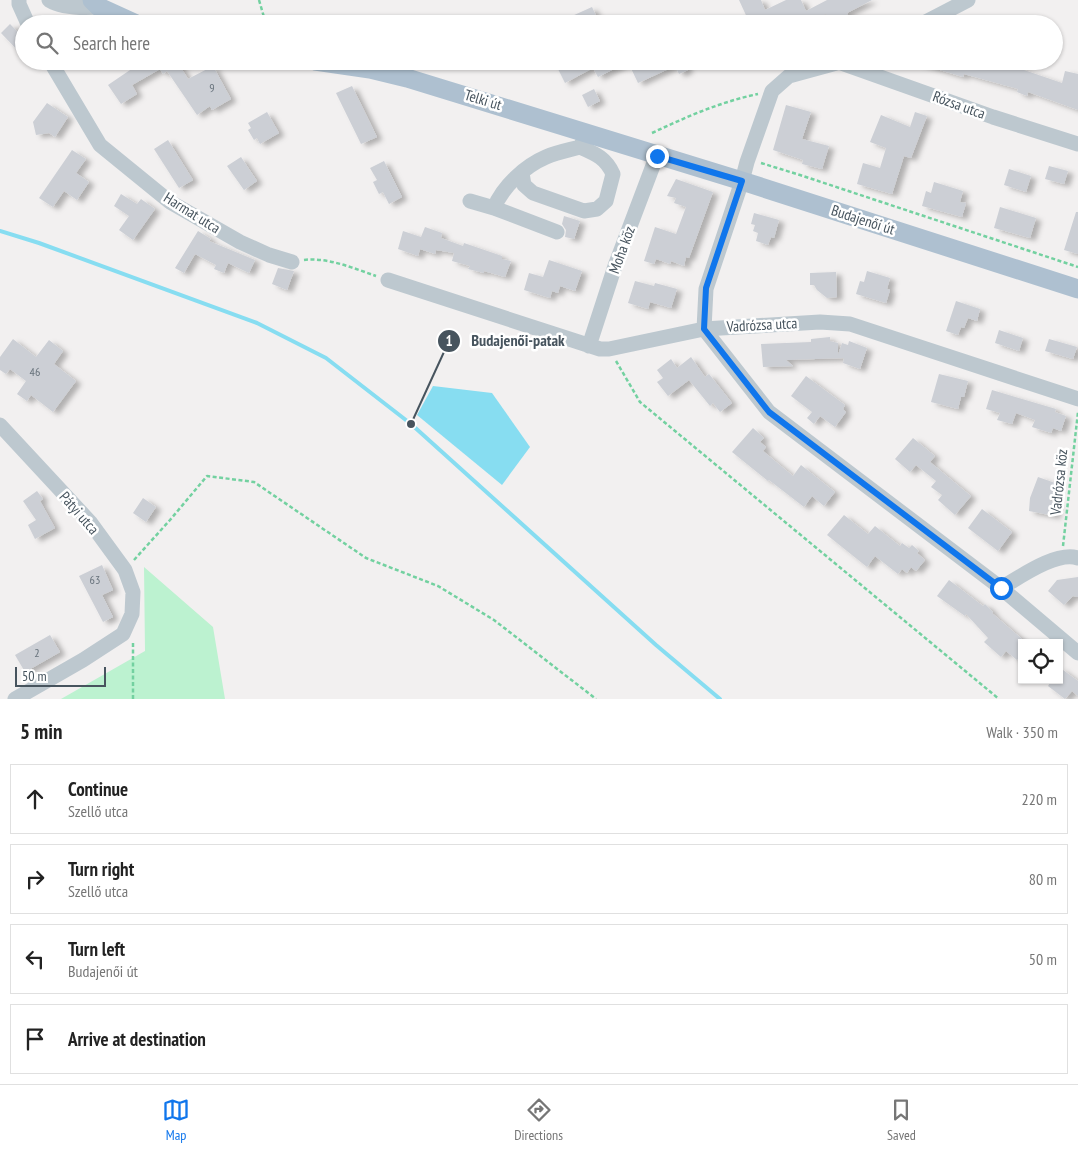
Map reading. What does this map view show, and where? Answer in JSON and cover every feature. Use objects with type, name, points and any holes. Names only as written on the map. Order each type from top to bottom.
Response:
[{"type":"main road","points":[[96,3],[119,15]]},
{"type":"main road","name":"Telki út","points":[[374,70],[407,78],[584,140],[652,154]]},
{"type":"main road","name":"Budajenői út","points":[[652,154],[1078,289]]},
{"type":"street","points":[[19,0],[24,15]]},
{"type":"street","points":[[48,0],[62,5],[87,8],[96,3]]},
{"type":"street","points":[[939,15],[968,0]]},
{"type":"street","name":"Harmat utca","points":[[55,70],[100,145],[170,202],[240,242],[269,255],[292,262]]},
{"type":"street","points":[[812,70],[789,76],[772,91],[706,288],[704,329],[769,412],[1001,588],[1078,653]]},
{"type":"street","name":"Rózsa utca","points":[[864,70],[994,117],[1078,144]]},
{"type":"street","points":[[494,208],[498,197],[522,173],[528,167],[584,140],[609,164],[613,174],[606,201],[597,209],[584,212],[533,193],[524,185],[522,173]]},
{"type":"street","name":"Moha köz","points":[[589,346],[652,154]]},
{"type":"street","points":[[470,201],[557,232]]},
{"type":"street","name":"Vadrózsa utca","points":[[388,280],[600,349],[609,349],[704,329],[820,322],[850,324],[1078,399]]},
{"type":"street","name":"Pátyi utca","points":[[0,425],[90,522],[125,570],[133,592],[132,614],[123,634],[83,660],[15,699]]},
{"type":"street","points":[[1001,588],[1062,557],[1078,558]]},
{"type":"path","points":[[259,0],[263,15]]},
{"type":"path","points":[[652,133],[702,110],[739,98],[772,91]]},
{"type":"path","points":[[747,162],[760,163],[800,175],[1078,267]]},
{"type":"path","points":[[292,262],[314,259],[348,266],[388,280]]},
{"type":"path","points":[[609,349],[640,402],[999,699]]},
{"type":"path","name":"Vadrózsa köz","points":[[1062,557],[1078,410]]},
{"type":"path","points":[[125,570],[207,476],[254,482],[366,558],[438,586],[494,620],[596,699]]},
{"type":"path","points":[[132,699],[133,642]]},
{"type":"green space","points":[[144,567],[213,627],[225,699],[61,699],[145,651]]},
{"type":"water","points":[[433,386],[492,393],[530,447],[502,485],[417,415]]},
{"type":"building","points":[[739,0],[761,0],[765,10],[786,0],[801,0],[806,11],[827,0],[872,0],[846,15],[746,15]]},
{"type":"building","points":[[592,7],[596,15],[574,15]]},
{"type":"building","points":[[10,24],[15,29],[15,48],[1,33]]},
{"type":"building","points":[[130,70],[158,70],[132,85],[137,94],[121,104],[108,85]]},
{"type":"building","points":[[161,70],[182,70],[188,79],[205,70],[215,70],[231,99],[212,110],[210,106],[197,115],[167,71],[163,74]]},
{"type":"building","points":[[558,70],[589,70],[565,83]]},
{"type":"building","points":[[594,70],[612,70],[598,77]]},
{"type":"building","points":[[632,70],[666,70],[638,83]]},
{"type":"building","points":[[677,70],[688,70],[679,74]]},
{"type":"building","points":[[940,70],[1024,70],[1062,83],[1065,71],[1078,74],[1078,110],[1028,92],[1027,96],[1017,92],[1018,89],[964,74],[963,77]]},
{"type":"building","points":[[352,86],[377,137],[361,144],[336,93]]},
{"type":"building","points":[[594,89],[600,101],[588,107],[582,95]]},
{"type":"building","points":[[47,103],[68,117],[55,137],[49,133],[36,135],[33,122]]},
{"type":"building","points":[[786,105],[811,112],[802,139],[829,146],[822,169],[802,164],[803,160],[773,150]]},
{"type":"building","points":[[267,112],[279,133],[260,144],[257,138],[254,140],[248,130],[251,128],[248,123]]},
{"type":"building","points":[[915,112],[927,116],[911,158],[904,156],[892,194],[857,184],[863,163],[880,168],[886,148],[870,142],[881,115],[910,127]]},
{"type":"building","points":[[168,140],[193,180],[179,188],[154,149]]},
{"type":"building","points":[[72,150],[86,159],[76,173],[89,182],[77,200],[64,191],[53,207],[39,198]]},
{"type":"building","points":[[241,157],[257,181],[244,190],[227,166]]},
{"type":"building","points":[[384,161],[402,197],[389,204],[383,192],[379,194],[373,182],[377,180],[370,168]]},
{"type":"building","points":[[1049,166],[1068,171],[1064,184],[1045,179]]},
{"type":"building","points":[[1009,169],[1031,176],[1026,192],[1004,185]]},
{"type":"building","points":[[676,179],[713,192],[689,258],[686,257],[684,266],[671,261],[670,264],[656,259],[654,264],[644,261],[655,227],[676,234],[686,207],[674,203],[676,198],[667,196]]},
{"type":"building","points":[[934,182],[963,191],[960,202],[966,203],[962,217],[922,206],[926,191],[931,193]]},
{"type":"building","points":[[121,194],[137,204],[141,199],[155,209],[133,240],[119,230],[129,216],[114,206]]},
{"type":"building","points":[[1000,207],[1036,218],[1030,238],[994,228]]},
{"type":"building","points":[[1076,212],[1078,212],[1078,254],[1064,250]]},
{"type":"building","points":[[754,213],[779,220],[774,238],[771,237],[768,245],[756,241],[758,233],[753,231],[755,225],[751,224]]},
{"type":"building","points":[[564,216],[580,221],[574,239],[565,237],[566,230],[562,224]]},
{"type":"building","points":[[425,227],[442,233],[441,238],[463,246],[464,243],[511,261],[505,277],[468,269],[470,266],[452,261],[454,253],[436,250],[435,254],[420,249],[418,256],[398,249],[403,231],[421,237]]},
{"type":"building","points":[[198,231],[211,239],[209,241],[255,260],[249,273],[228,263],[224,273],[214,269],[216,265],[195,254],[184,273],[175,268]]},
{"type":"building","points":[[549,260],[582,271],[575,291],[560,286],[558,293],[552,291],[550,298],[524,290],[529,273],[543,277]]},
{"type":"building","points":[[278,268],[294,271],[287,290],[272,284]]},
{"type":"building","points":[[867,271],[890,278],[887,289],[890,290],[886,303],[856,294],[860,281],[864,282]]},
{"type":"building","points":[[836,272],[837,297],[827,298],[814,285],[810,285],[810,273]]},
{"type":"building","points":[[635,281],[654,286],[655,283],[677,289],[671,308],[650,302],[648,309],[628,303]]},
{"type":"building","points":[[956,301],[980,309],[977,321],[968,318],[964,328],[961,327],[958,335],[946,331]]},
{"type":"building","points":[[999,330],[1023,338],[1019,351],[995,343]]},
{"type":"building","points":[[830,337],[830,341],[838,343],[838,355],[842,343],[848,345],[849,341],[867,348],[860,369],[843,363],[844,358],[786,360],[793,366],[763,367],[761,344],[811,342],[811,339]]},
{"type":"building","points":[[13,339],[36,357],[49,340],[63,351],[54,364],[76,381],[53,412],[31,395],[27,401],[17,394],[26,381],[10,369],[6,374],[0,370],[0,357]]},
{"type":"building","points":[[1049,339],[1077,347],[1073,359],[1045,351]]},
{"type":"building","points":[[691,357],[705,377],[709,374],[732,403],[720,412],[713,403],[710,406],[689,380],[668,396],[657,382],[663,378],[657,370],[671,359],[677,368]]},
{"type":"building","points":[[939,374],[968,381],[964,397],[961,397],[958,409],[931,402]]},
{"type":"building","points":[[806,376],[845,405],[843,409],[846,412],[835,427],[820,416],[814,424],[807,418],[812,412],[791,396]]},
{"type":"building","points":[[992,390],[1056,409],[1055,412],[1066,416],[1061,431],[1053,428],[1051,433],[1032,427],[1035,420],[1016,413],[1012,424],[997,420],[1000,413],[986,409]]},
{"type":"building","points":[[753,428],[764,438],[760,442],[766,447],[763,451],[793,476],[801,465],[835,492],[824,506],[812,496],[804,507],[732,452]]},
{"type":"building","points":[[913,438],[935,456],[930,462],[971,496],[955,515],[938,500],[942,495],[931,487],[936,481],[916,465],[910,472],[895,459]]},
{"type":"building","points":[[1038,477],[1058,484],[1050,501],[1057,502],[1055,516],[1029,511],[1030,498]]},
{"type":"building","points":[[37,491],[43,499],[40,501],[55,528],[35,539],[28,525],[36,520],[23,501]]},
{"type":"building","points":[[143,498],[156,507],[146,522],[133,513]]},
{"type":"building","points":[[982,509],[1012,532],[998,551],[968,528]]},
{"type":"building","points":[[844,515],[868,534],[875,526],[900,546],[902,543],[909,548],[912,545],[925,560],[916,571],[911,567],[907,573],[902,569],[898,574],[875,556],[867,567],[827,535]]},
{"type":"building","points":[[102,565],[113,590],[102,595],[113,617],[103,622],[79,576]]},
{"type":"building","points":[[1078,577],[1078,597],[1073,596],[1064,605],[1048,591],[1057,580]]},
{"type":"building","points":[[949,580],[983,606],[985,604],[992,613],[1022,639],[1018,639],[1018,659],[1017,660],[1006,651],[1001,657],[984,642],[988,638],[966,614],[965,616],[937,596]]},
{"type":"building","points":[[50,635],[60,652],[25,672],[15,655]]},
{"type":"building","points":[[1063,670],[1078,681],[1078,696],[1072,691],[1065,699],[1048,686],[1049,684],[1063,684]]},
{"type":"waterway","points":[[0,231],[39,243],[257,323],[326,358],[411,424],[656,645],[720,699]]},
{"type":"place","name":"Budajenői-patak","points":[[411,424]]},
{"type":"route","points":[[657,156],[742,181],[706,288],[704,329],[769,412],[1001,588]]}]
